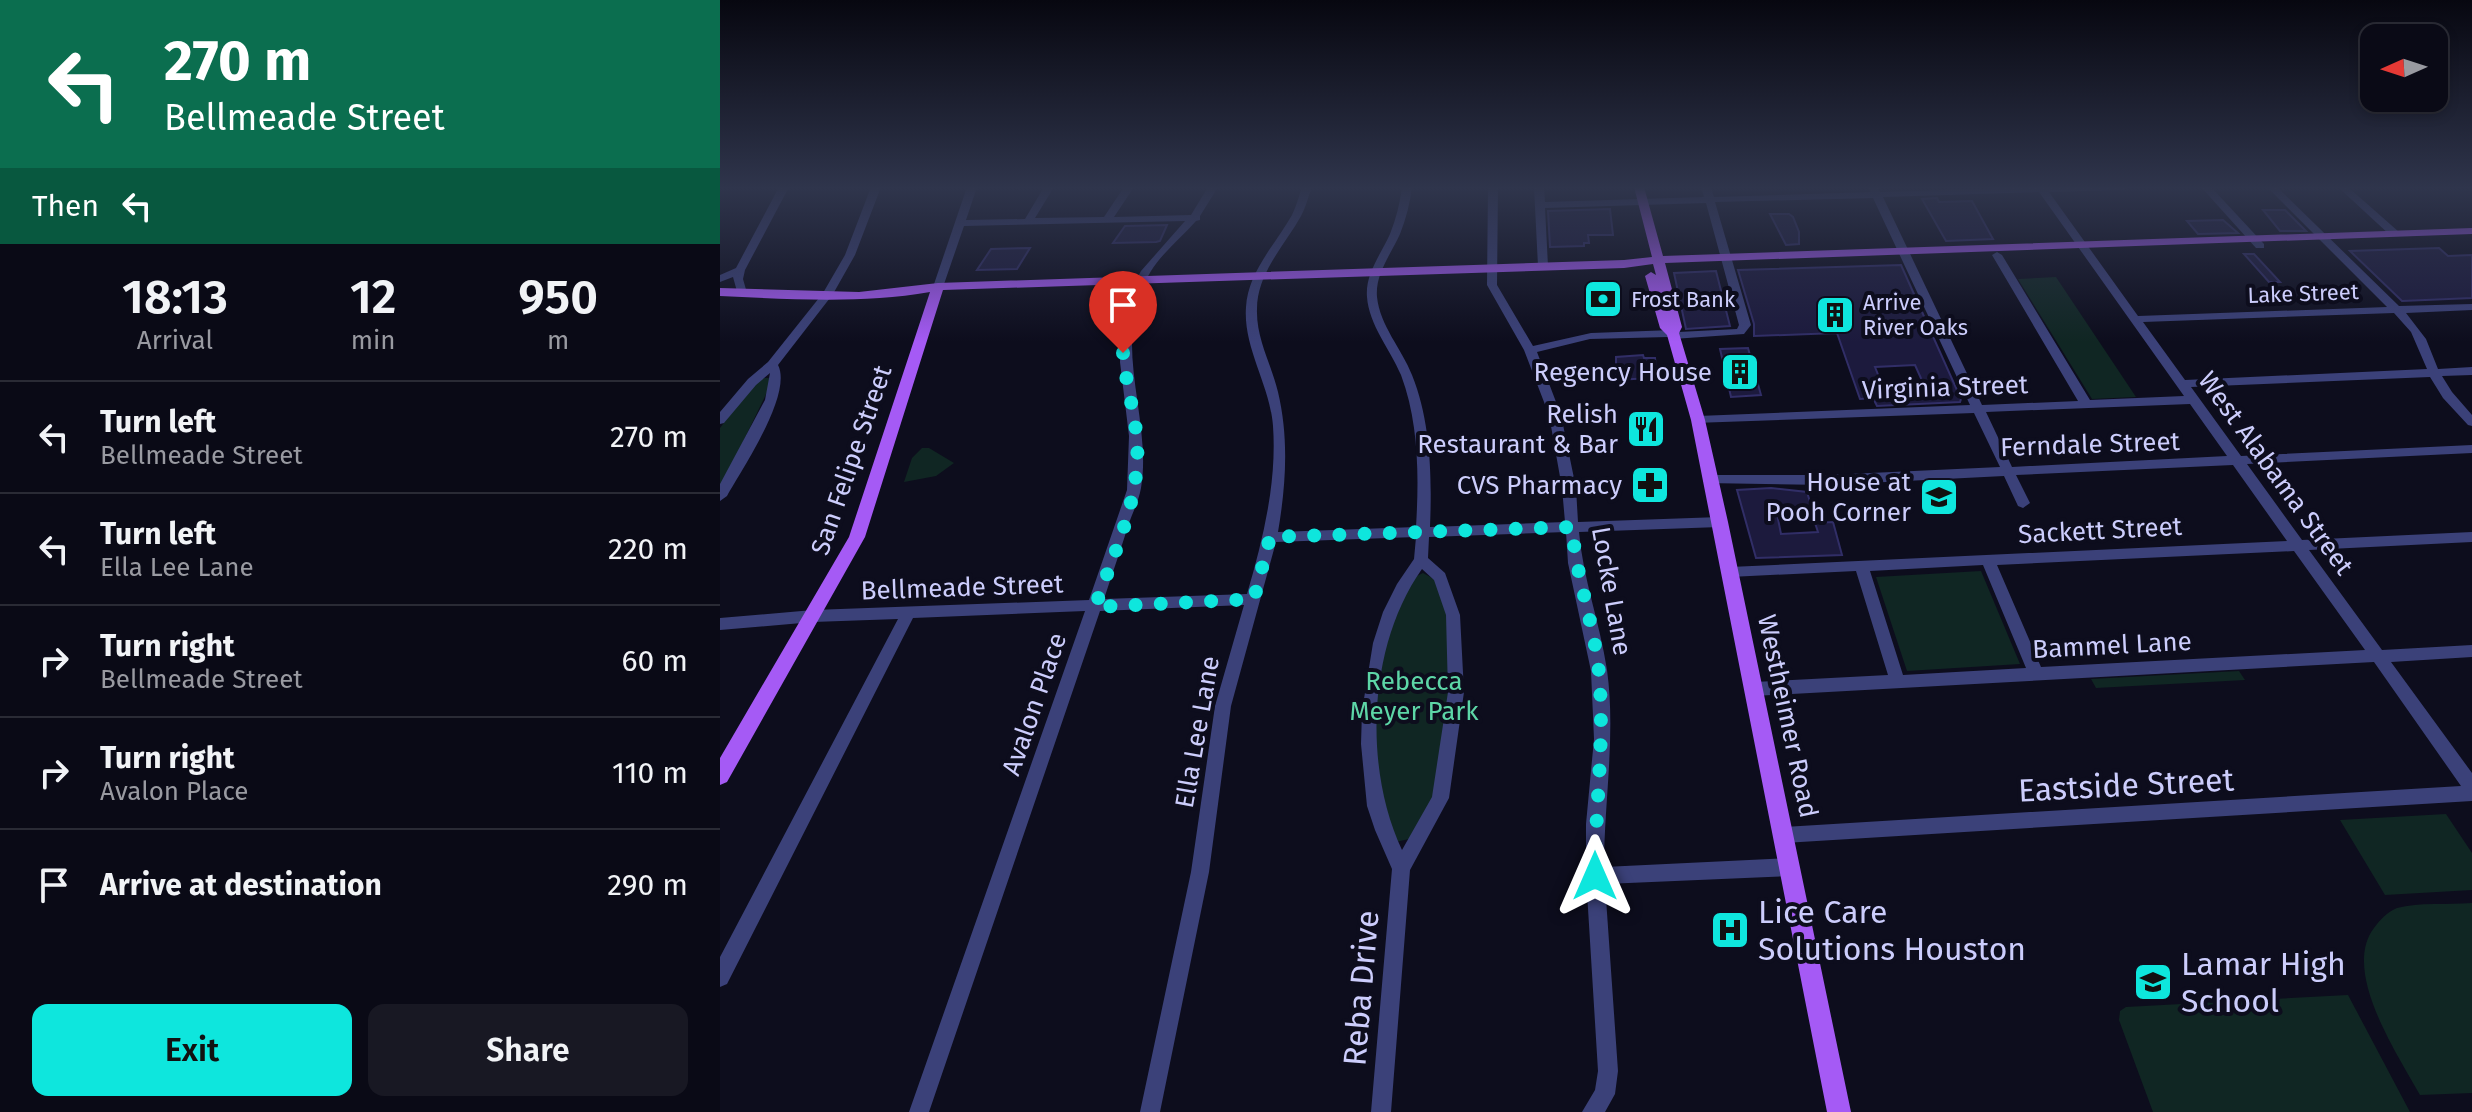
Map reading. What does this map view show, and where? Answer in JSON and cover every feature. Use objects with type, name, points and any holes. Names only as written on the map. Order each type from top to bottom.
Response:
[{"type":"main road","name":"Westheimer Road","points":[[1648,239],[1676,327],[1673,334],[1698,420],[1839,1112]]},
{"type":"main road","points":[[2326,240],[2339,239]]},
{"type":"main road","points":[[720,292],[742,289],[921,291],[938,287],[1543,266],[1624,264],[1634,268],[1654,264],[2011,248],[2407,239]]},
{"type":"main road","points":[[1997,255],[2011,248]]},
{"type":"main road","points":[[1906,255],[1997,255],[2085,248]]},
{"type":"main road","points":[[720,282],[742,289]]},
{"type":"main road","name":"San Felipe Street","points":[[720,776],[857,537],[938,287]]},
{"type":"street","points":[[742,289],[738,279],[740,270],[756,239]]},
{"type":"street","points":[[720,420],[752,382],[772,365],[830,290],[856,239]]},
{"type":"street","name":"San Felipe Street","points":[[938,287],[955,239]]},
{"type":"street","name":"Avalon Place","points":[[919,1112],[1126,517],[1137,463],[1135,418],[1123,353],[1127,318],[1141,281],[1158,256],[1176,239]]},
{"type":"street","name":"Ella Lee Lane","points":[[1150,1112],[1200,872],[1223,706],[1254,599],[1277,498],[1280,446],[1277,410],[1251,323],[1251,307],[1258,277],[1282,239]]},
{"type":"street","points":[[1391,239],[1375,272],[1373,300],[1409,380],[1418,414],[1424,455],[1421,560]]},
{"type":"street","name":"Locke Lane","points":[[1491,239],[1492,285],[1530,350],[1546,387],[1563,447],[1575,563],[1595,643],[1602,715],[1595,876],[1608,1071],[1605,1094],[1592,1112]]},
{"type":"street","points":[[1542,239],[1543,266]]},
{"type":"street","points":[[1530,350],[1588,336],[1726,334],[1744,329],[1721,239]]},
{"type":"street","points":[[1898,239],[2023,503]]},
{"type":"street","name":"West Alabama Street","points":[[2078,239],[2472,787]]},
{"type":"street","points":[[2254,239],[2257,242]]},
{"type":"street","points":[[2326,240],[2397,309],[2428,349],[2433,372],[2441,387],[2472,422]]},
{"type":"street","points":[[1997,255],[2086,404]]},
{"type":"street","points":[[720,282],[740,270]]},
{"type":"street","name":"Lake Street","points":[[2136,319],[2472,307]]},
{"type":"street","points":[[720,496],[771,400],[776,373],[772,365]]},
{"type":"street","points":[[2182,384],[2472,371]]},
{"type":"street","name":"Virginia Street","points":[[1698,420],[2194,400]]},
{"type":"street","name":"Ferndale Street","points":[[1710,480],[1827,480],[2472,449]]},
{"type":"street","points":[[1270,537],[1720,522]]},
{"type":"street","name":"Sackett Street","points":[[1730,572],[2472,537]]},
{"type":"street","name":"Reba Drive","points":[[1381,1112],[1401,869],[1440,798],[1456,692],[1453,615],[1440,577],[1421,560],[1406,577],[1391,605],[1381,636],[1372,704],[1370,754],[1376,808],[1401,869]]},
{"type":"street","points":[[1988,560],[2036,673]]},
{"type":"street","points":[[1861,566],[1897,680]]},
{"type":"street","name":"Bellmeade Street","points":[[720,624],[813,616],[1254,599]]},
{"type":"street","points":[[720,977],[908,614]]},
{"type":"street","name":"Bammel Lane","points":[[1754,689],[2472,651]]},
{"type":"street","name":"Eastside Street","points":[[1784,835],[2472,793]]},
{"type":"street","points":[[1595,876],[1790,867]]},
{"type":"green space","points":[[2056,277],[2136,397],[2092,399],[2018,279]]},
{"type":"green space","points":[[762,378],[772,378],[771,384],[720,489],[720,428],[750,388]]},
{"type":"green space","points":[[922,448],[929,448],[954,463],[936,476],[904,482],[912,458]]},
{"type":"green space","points":[[1981,571],[2020,664],[1907,671],[1876,577]]},
{"type":"green space","name":"Rebecca Meyer Park","points":[[1423,573],[1436,580],[1449,616],[1451,692],[1435,797],[1413,838],[1396,842],[1381,806],[1375,754],[1376,703],[1386,637],[1409,580]]},
{"type":"green space","points":[[2239,671],[2245,680],[2096,688],[2091,679]]},
{"type":"green space","points":[[2446,814],[2472,853],[2472,890],[2385,895],[2340,820]]},
{"type":"green space","points":[[2472,903],[2472,1093],[2420,1095],[2376,1013],[2364,967],[2366,946],[2374,928],[2397,908]]},
{"type":"green space","points":[[2348,995],[2410,1112],[2153,1112],[2119,1020],[2120,1011],[2126,1007]]},
{"type":"building","points":[[1116,239],[1161,239],[1156,242],[1113,243]]},
{"type":"building","points":[[1550,239],[1588,239],[1589,243],[1584,243],[1584,246],[1550,247]]},
{"type":"building","points":[[1783,239],[1799,239],[1799,244],[1786,245]]},
{"type":"building","points":[[1945,239],[1993,239],[1946,241]]},
{"type":"building","points":[[1030,248],[1017,269],[977,270],[991,249]]},
{"type":"building","points":[[2439,248],[2448,256],[2472,255],[2472,298],[2402,301],[2350,251]]},
{"type":"building","points":[[2244,254],[2254,254],[2280,282],[2269,282]]},
{"type":"building","points":[[1901,265],[1960,402],[1877,406],[1873,398],[1860,399],[1837,333],[1754,336],[1754,324],[1738,270]],"holes":[[[1915,365],[1924,385],[1883,387],[1875,367]]]},
{"type":"building","points":[[1716,271],[1730,326],[1686,329],[1674,273]]},
{"type":"building","name":"Regency House","points":[[1748,348],[1761,395],[1731,397],[1720,349]]},
{"type":"building","points":[[1643,355],[1644,358],[1655,358],[1656,368],[1649,368],[1651,378],[1616,380],[1616,357]]},
{"type":"building","points":[[1771,488],[1807,492],[1813,512],[1777,514],[1781,534],[1818,532],[1815,523],[1833,522],[1842,555],[1756,558],[1737,490]]},
{"type":"place","name":"Frost Bank","points":[[1603,299]]},
{"type":"place","name":"Arrive River Oaks","points":[[1835,315]]},
{"type":"place","name":"Regency House","points":[[1740,372]]},
{"type":"place","name":"Relish Restaurant & Bar","points":[[1646,429]]},
{"type":"place","name":"CVS Pharmacy","points":[[1650,485]]},
{"type":"place","name":"House at Pooh Corner","points":[[1939,497]]},
{"type":"place","name":"Lice Care Solutions Houston","points":[[1730,930]]},
{"type":"place","name":"Lamar High School","points":[[2153,982]]},
{"type":"route","points":[[1123,353],[1135,418],[1137,463],[1134,490],[1095,607],[1254,599],[1270,537],[1572,527],[1575,563],[1595,643],[1602,715],[1595,876]]}]
